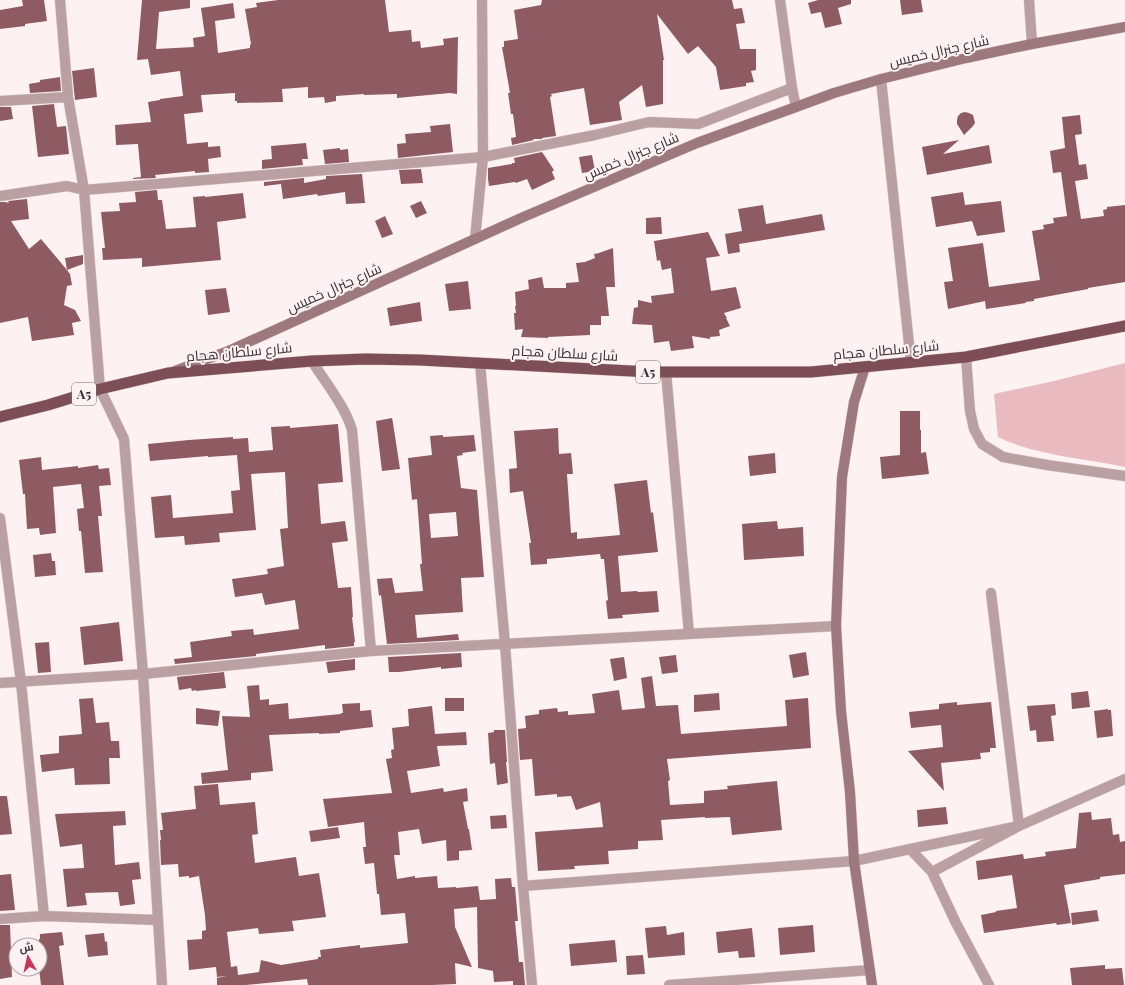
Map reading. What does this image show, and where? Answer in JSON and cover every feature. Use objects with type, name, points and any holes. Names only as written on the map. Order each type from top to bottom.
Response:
[{"type":"highway","name":"شارع سلطان هجام","points":[[168,373],[312,361],[365,359],[420,360],[650,372],[811,372],[966,357],[1125,326]]},
{"type":"highway","name":"A5","points":[[0,418],[100,389],[168,373]]},
{"type":"main road","name":"شارع جنرال خميس","points":[[168,373],[226,352],[521,218],[697,143],[834,93],[881,79],[966,58],[1125,27]]},
{"type":"main road","points":[[865,367],[854,402],[842,477],[836,626],[840,710],[850,792],[854,861],[872,985]]},
{"type":"street","points":[[60,0],[68,97],[84,190],[100,389],[124,439],[143,674],[162,985]]},
{"type":"street","points":[[475,240],[483,157],[482,0]]},
{"type":"street","points":[[780,0],[796,107]]},
{"type":"street","points":[[1029,0],[1032,44]]},
{"type":"street","points":[[881,79],[911,362]]},
{"type":"street","points":[[0,196],[67,186],[84,190],[483,157],[594,135],[649,122],[698,124],[792,88]]},
{"type":"street","points":[[0,101],[68,97]]},
{"type":"street","points":[[966,357],[970,411],[974,429],[982,444],[1003,457],[1125,476]]},
{"type":"street","points":[[312,361],[342,408],[352,430],[371,652]]},
{"type":"street","points":[[480,363],[505,644],[532,985]]},
{"type":"street","points":[[666,372],[689,634]]},
{"type":"street","points":[[0,518],[21,682],[44,916]]},
{"type":"street","points":[[991,594],[1019,826]]},
{"type":"street","points":[[0,683],[143,674],[371,652],[836,626]]},
{"type":"street","points":[[932,872],[1019,826],[1125,780]]},
{"type":"street","points":[[523,886],[854,861],[1019,826]]},
{"type":"street","points":[[910,849],[932,872],[956,923],[989,985]]},
{"type":"street","points":[[0,919],[44,916],[158,920]]},
{"type":"street","points":[[669,985],[870,970]]},
{"type":"shaded area","points":[[1125,363],[1125,467],[1060,456],[1028,448],[998,437],[994,394]]},
{"type":"building","points":[[22,0],[44,0],[47,21],[25,24],[25,26],[0,29],[0,10],[23,6]]},
{"type":"building","points":[[142,0],[190,0],[190,8],[159,12],[156,49],[194,47],[193,38],[205,36],[201,8],[233,3],[235,18],[215,21],[218,53],[250,48],[251,44],[245,9],[257,7],[256,3],[278,0],[385,0],[389,32],[411,30],[412,42],[420,41],[421,48],[444,45],[443,39],[458,37],[457,94],[450,93],[397,98],[397,94],[364,94],[336,96],[336,101],[325,103],[324,97],[308,98],[308,87],[282,89],[283,102],[237,103],[237,101],[235,101],[235,93],[201,95],[203,112],[184,114],[187,144],[208,142],[208,147],[220,146],[221,157],[208,159],[209,172],[195,173],[195,171],[155,175],[156,178],[133,179],[141,177],[138,144],[116,145],[115,125],[151,122],[148,102],[183,96],[180,71],[151,75],[148,59],[137,60]]},
{"type":"building","points":[[542,0],[732,0],[734,9],[742,8],[745,23],[736,24],[740,49],[756,49],[756,70],[751,71],[754,82],[746,83],[746,86],[720,90],[716,67],[698,46],[688,54],[657,14],[664,60],[663,104],[646,107],[642,85],[619,102],[622,120],[590,125],[584,88],[551,94],[552,96],[550,97],[556,136],[533,139],[534,140],[512,145],[511,138],[516,137],[513,114],[511,114],[508,93],[510,93],[502,47],[504,47],[504,41],[518,39],[514,10],[541,5]]},
{"type":"building","points":[[818,0],[851,0],[851,4],[838,8],[842,24],[825,28],[821,12],[811,14],[808,3]]},
{"type":"building","points":[[900,0],[921,0],[923,12],[902,15]]},
{"type":"building","points":[[94,68],[97,97],[75,100],[72,71]]},
{"type":"building","points":[[60,77],[61,91],[30,93],[29,84],[40,82],[40,80]]},
{"type":"building","points":[[54,104],[57,127],[66,126],[69,154],[38,157],[32,106]]},
{"type":"building","points":[[0,107],[11,107],[13,119],[0,121]]},
{"type":"building","points":[[965,112],[973,115],[975,123],[964,135],[957,124],[957,120],[961,113]]},
{"type":"building","points":[[1080,115],[1082,134],[1075,135],[1079,165],[1086,164],[1088,179],[1075,181],[1081,219],[1104,216],[1103,210],[1107,209],[1107,207],[1125,205],[1125,282],[1034,299],[1034,301],[1025,302],[1026,303],[986,309],[985,301],[948,309],[944,282],[953,281],[948,248],[983,243],[989,287],[1040,280],[1032,231],[1044,229],[1043,225],[1054,223],[1053,218],[1067,216],[1061,172],[1053,173],[1050,151],[1065,148],[1062,117]]},
{"type":"building","points":[[450,124],[453,152],[398,158],[397,144],[406,143],[405,134],[431,132],[430,126]]},
{"type":"building","points":[[959,140],[943,154],[989,145],[992,163],[927,175],[922,147]]},
{"type":"building","points":[[306,143],[308,159],[302,159],[303,165],[262,169],[262,160],[272,159],[271,146]]},
{"type":"building","points":[[340,148],[340,150],[348,149],[349,162],[325,164],[323,150]]},
{"type":"building","points":[[542,152],[554,170],[552,172],[555,179],[532,190],[527,179],[516,183],[489,186],[488,168],[512,164],[515,163],[514,158]]},
{"type":"building","points":[[592,155],[595,171],[582,173],[579,157]]},
{"type":"building","points":[[421,169],[423,183],[401,184],[399,170]]},
{"type":"building","points":[[362,174],[365,203],[346,204],[345,192],[283,199],[281,184],[264,186],[264,182],[304,178],[304,183],[326,179],[326,176]]},
{"type":"building","points":[[157,190],[158,200],[162,200],[166,229],[196,227],[193,197],[243,193],[246,218],[217,222],[221,260],[142,267],[142,258],[103,260],[102,248],[105,248],[101,212],[120,211],[119,203],[136,202],[135,192]]},
{"type":"building","points":[[963,192],[965,205],[1001,201],[1005,232],[977,236],[972,221],[936,227],[931,197]]},
{"type":"building","points":[[27,199],[29,219],[11,221],[29,249],[41,239],[70,274],[72,285],[67,286],[64,305],[75,310],[81,321],[72,323],[74,335],[32,341],[28,317],[0,323],[0,202],[9,203],[8,201]]},
{"type":"building","points":[[421,201],[427,213],[416,218],[410,206]]},
{"type":"building","points":[[763,205],[766,224],[822,214],[825,230],[739,244],[740,252],[728,254],[725,234],[742,231],[738,209]]},
{"type":"building","points":[[385,216],[393,234],[382,238],[375,221]]},
{"type":"building","points":[[661,217],[662,234],[646,234],[646,218]]},
{"type":"building","points":[[708,232],[720,256],[706,258],[711,291],[736,287],[741,308],[724,313],[730,326],[719,330],[720,336],[710,337],[710,339],[692,336],[694,348],[671,351],[669,341],[654,343],[652,325],[632,324],[634,308],[638,307],[638,300],[652,303],[651,296],[674,293],[671,268],[662,270],[660,260],[657,261],[654,241]]},
{"type":"building","points":[[613,248],[615,287],[606,287],[609,316],[601,316],[601,325],[590,325],[590,335],[548,338],[521,337],[523,329],[515,330],[515,292],[529,289],[528,280],[542,277],[544,288],[566,288],[566,283],[579,282],[576,263],[585,262],[595,258],[594,254]]},
{"type":"building","points":[[83,255],[83,264],[67,270],[65,258]]},
{"type":"building","points":[[468,281],[471,309],[449,311],[445,284]]},
{"type":"building","points":[[226,288],[230,312],[208,315],[205,290]]},
{"type":"building","points":[[420,302],[422,321],[390,326],[387,308]]},
{"type":"building","points":[[900,411],[920,411],[921,453],[926,452],[929,474],[882,479],[880,457],[900,455]]},
{"type":"building","points":[[392,418],[400,469],[382,471],[376,421]]},
{"type":"building","points":[[338,424],[343,482],[318,484],[321,524],[345,521],[348,541],[332,543],[338,588],[351,587],[355,642],[354,646],[325,649],[325,645],[256,654],[256,656],[175,664],[174,659],[192,657],[190,642],[232,636],[231,631],[253,629],[254,635],[299,629],[295,600],[265,605],[262,593],[235,597],[232,579],[268,574],[267,569],[284,566],[280,529],[288,528],[285,472],[251,474],[256,530],[219,533],[220,542],[185,545],[184,536],[155,538],[151,497],[171,495],[173,518],[233,513],[231,491],[240,490],[237,455],[150,461],[148,444],[233,437],[233,439],[248,438],[249,452],[273,450],[271,427],[290,426],[290,428]]},
{"type":"building","points":[[558,428],[559,454],[571,453],[573,474],[567,474],[571,533],[577,532],[577,539],[620,535],[614,484],[647,480],[658,552],[618,556],[621,592],[657,591],[659,612],[622,615],[623,618],[608,619],[606,601],[608,600],[604,559],[601,559],[600,554],[547,559],[547,564],[531,565],[529,543],[531,543],[523,491],[510,493],[509,469],[517,468],[514,431]]},
{"type":"building","points":[[443,435],[443,437],[474,435],[476,451],[462,453],[463,455],[457,456],[461,488],[477,490],[484,577],[461,578],[463,612],[415,615],[417,638],[458,634],[459,640],[387,644],[381,595],[379,596],[377,579],[392,578],[395,593],[423,591],[420,564],[422,564],[417,499],[412,500],[408,458],[432,455],[430,436]],"holes":[[[456,512],[458,536],[431,538],[429,514]]]},
{"type":"building","points":[[775,453],[776,473],[750,476],[748,456]]},
{"type":"building","points":[[41,457],[42,470],[78,466],[78,468],[98,465],[99,469],[109,468],[111,485],[99,486],[102,516],[98,516],[103,572],[85,573],[81,531],[79,531],[77,509],[84,508],[81,484],[53,487],[56,533],[40,535],[39,528],[27,529],[25,494],[23,494],[19,460]]},
{"type":"building","points":[[777,521],[778,529],[803,527],[804,556],[744,560],[742,524]]},
{"type":"building","points":[[51,553],[52,561],[55,561],[56,575],[35,577],[33,555]]},
{"type":"building","points":[[119,622],[123,661],[84,665],[80,627]]},
{"type":"building","points":[[49,642],[51,672],[38,673],[35,643]]},
{"type":"building","points":[[806,652],[809,675],[793,678],[789,655]]},
{"type":"building","points":[[461,653],[462,667],[441,669],[441,667],[389,672],[388,657]]},
{"type":"building","points":[[676,655],[678,672],[662,674],[659,657]]},
{"type":"building","points":[[624,657],[627,678],[614,681],[610,659]]},
{"type":"building","points":[[355,659],[355,670],[328,673],[326,662]]},
{"type":"building","points":[[224,672],[226,688],[196,691],[192,691],[191,688],[179,690],[177,677]]},
{"type":"building","points":[[652,676],[656,706],[678,705],[681,734],[787,726],[785,700],[808,698],[811,748],[667,759],[670,780],[668,781],[670,805],[704,803],[704,791],[728,789],[727,786],[777,781],[782,830],[732,835],[730,817],[661,820],[663,840],[638,841],[638,849],[608,851],[609,864],[574,866],[575,869],[538,871],[535,832],[603,827],[600,802],[576,810],[571,796],[557,797],[557,794],[535,796],[532,759],[520,760],[518,729],[526,728],[525,716],[539,714],[539,710],[557,708],[558,712],[568,711],[568,715],[595,713],[592,694],[619,690],[622,710],[645,708],[641,678]]},
{"type":"building","points":[[259,685],[260,700],[269,699],[269,705],[288,703],[289,719],[341,714],[343,713],[342,704],[360,703],[360,711],[371,710],[373,727],[340,731],[340,733],[269,735],[273,771],[251,773],[251,780],[202,784],[201,773],[228,770],[222,716],[250,717],[247,686]]},
{"type":"building","points":[[1088,691],[1090,707],[1072,709],[1071,693]]},
{"type":"building","points":[[719,693],[720,710],[694,712],[694,695]]},
{"type":"building","points":[[93,698],[96,723],[109,722],[111,741],[119,741],[120,758],[109,758],[110,784],[75,785],[74,768],[42,772],[40,755],[59,753],[59,736],[82,734],[79,699]]},
{"type":"building","points":[[445,698],[464,698],[464,711],[445,711]]},
{"type":"building","points":[[957,702],[957,705],[991,702],[996,748],[990,748],[990,752],[980,753],[981,759],[941,763],[944,791],[908,751],[943,747],[941,725],[911,728],[909,712],[939,709],[939,704]]},
{"type":"building","points":[[1055,704],[1056,715],[1051,716],[1054,741],[1037,742],[1036,730],[1030,731],[1027,706]]},
{"type":"building","points":[[432,706],[435,734],[466,732],[467,745],[437,746],[440,766],[407,771],[411,793],[443,788],[444,792],[467,788],[468,801],[463,802],[472,850],[459,851],[459,860],[447,861],[446,840],[422,844],[419,829],[398,832],[400,855],[394,855],[397,879],[415,876],[415,878],[437,876],[438,888],[478,886],[480,900],[496,899],[495,879],[511,878],[512,887],[515,887],[518,921],[515,921],[519,962],[523,962],[525,985],[513,985],[513,981],[494,982],[493,971],[478,968],[477,907],[454,909],[455,927],[472,967],[455,963],[456,984],[308,985],[307,979],[246,985],[217,985],[217,978],[226,976],[217,977],[216,967],[189,970],[187,940],[202,939],[202,931],[206,930],[199,876],[189,878],[189,876],[179,877],[178,864],[161,865],[160,830],[163,830],[161,813],[196,809],[194,786],[218,784],[220,805],[255,802],[258,834],[252,835],[255,863],[296,857],[299,876],[319,873],[326,917],[292,921],[294,931],[259,934],[258,928],[227,932],[231,967],[237,966],[238,975],[259,972],[261,960],[281,965],[318,959],[318,957],[321,957],[320,950],[360,945],[360,948],[408,943],[405,913],[381,915],[374,863],[365,864],[363,847],[366,847],[364,822],[328,827],[323,799],[392,793],[386,759],[392,758],[391,750],[394,749],[392,728],[409,726],[408,709]]},
{"type":"building","points":[[196,708],[220,711],[218,726],[196,724]]},
{"type":"building","points":[[1111,710],[1113,736],[1097,738],[1094,711]]},
{"type":"building","points":[[494,730],[505,730],[507,762],[508,783],[497,785],[495,763],[490,764],[488,733],[494,732]]},
{"type":"building","points":[[0,796],[7,796],[12,834],[0,835]]},
{"type":"building","points":[[946,807],[948,824],[918,827],[917,810]]},
{"type":"building","points":[[125,811],[126,825],[113,826],[115,865],[139,862],[141,879],[132,880],[135,904],[120,906],[118,892],[85,893],[87,905],[67,907],[63,869],[84,868],[82,844],[60,847],[55,814]]},
{"type":"building","points":[[1091,812],[1092,820],[1111,818],[1113,835],[1119,834],[1120,842],[1125,841],[1125,874],[1100,877],[1100,879],[1064,885],[1071,923],[1057,925],[1056,923],[984,933],[981,915],[1017,908],[1012,875],[978,880],[976,861],[1023,854],[1024,859],[1046,856],[1045,852],[1076,848],[1079,813]]},
{"type":"building","points":[[506,815],[507,828],[491,829],[490,816]]},
{"type":"building","points":[[338,827],[340,838],[311,842],[309,831]]},
{"type":"building","points":[[11,874],[15,910],[0,911],[0,875]]},
{"type":"building","points":[[1097,910],[1099,921],[1072,925],[1071,913]]},
{"type":"building","points":[[0,925],[10,925],[10,937],[8,937],[8,977],[12,977],[0,979]]},
{"type":"building","points":[[813,925],[815,952],[780,955],[778,928]]},
{"type":"building","points":[[666,926],[667,935],[684,932],[685,955],[648,958],[645,928]]},
{"type":"building","points":[[752,928],[755,957],[739,958],[738,951],[718,953],[716,932]]},
{"type":"building","points":[[62,932],[64,945],[59,946],[64,985],[41,985],[40,977],[48,977],[48,937],[40,937],[40,934]]},
{"type":"building","points":[[104,933],[105,942],[107,941],[108,955],[88,957],[85,935]]},
{"type":"building","points":[[615,940],[617,962],[571,966],[569,944]]},
{"type":"building","points":[[643,955],[645,974],[627,975],[626,956]]},
{"type":"building","points":[[1105,965],[1105,969],[1122,968],[1124,985],[1072,985],[1070,968]]}]
